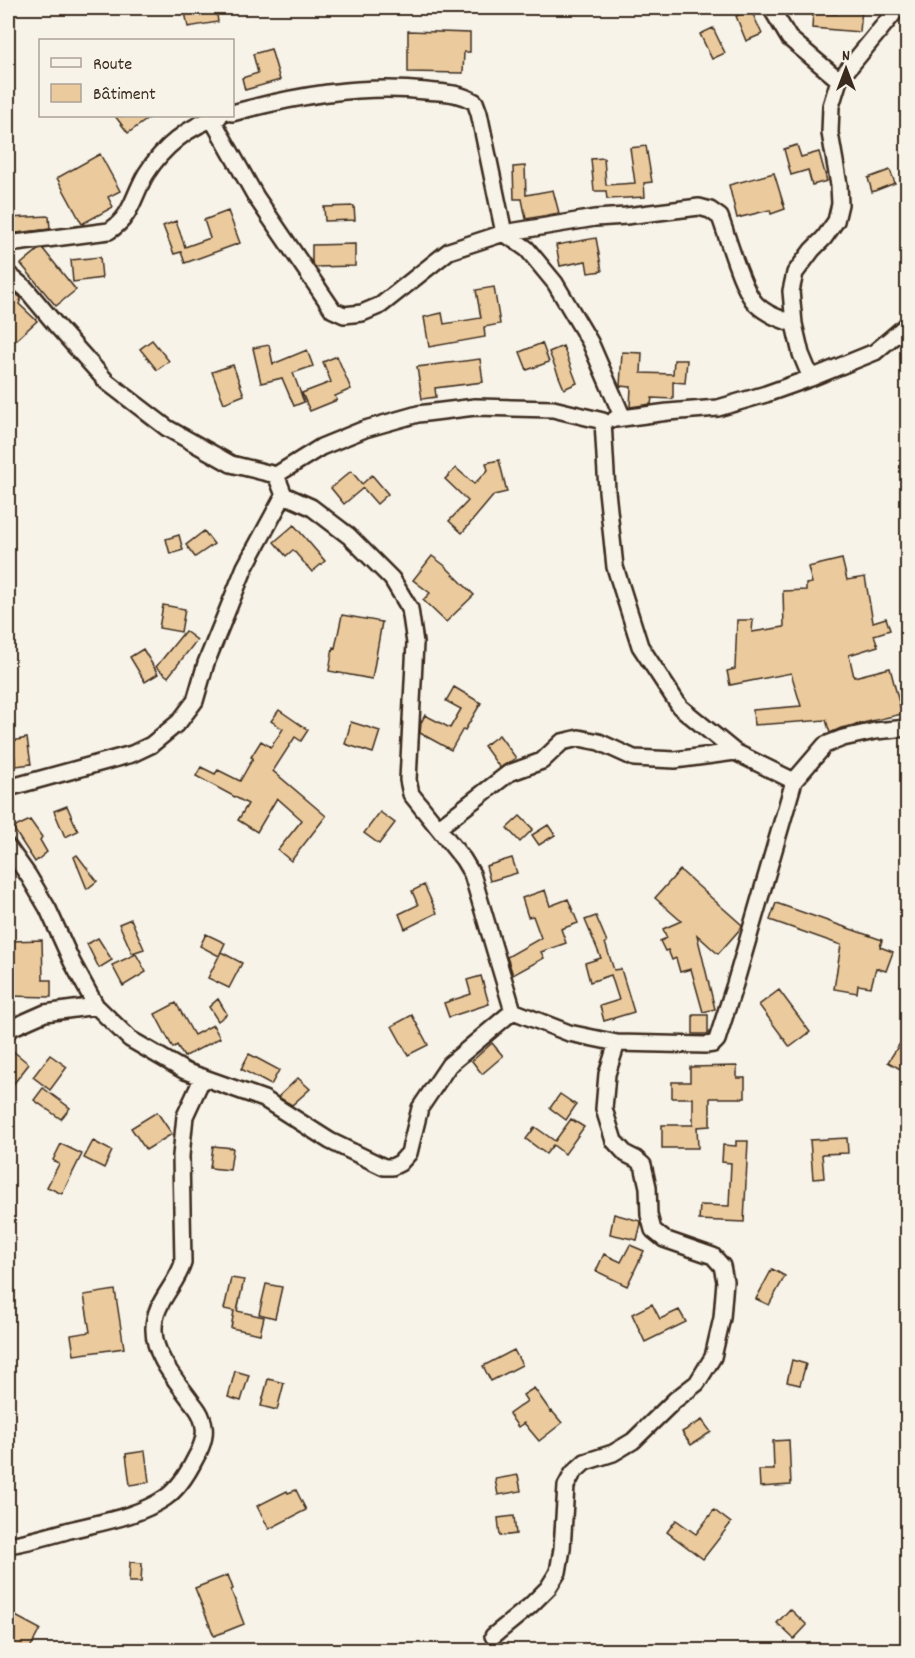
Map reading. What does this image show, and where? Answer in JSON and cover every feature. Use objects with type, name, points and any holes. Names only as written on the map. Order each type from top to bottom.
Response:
[{"type":"street","points":[[771,8],[789,38],[839,80]]},
{"type":"street","points":[[811,378],[801,354],[794,324],[791,291],[795,273],[836,221],[840,204],[830,133],[831,106],[839,80],[897,8]]},
{"type":"street","points":[[234,112],[273,102],[343,90],[410,89],[460,94],[475,102],[504,233],[527,249],[555,283],[590,342],[623,418]]},
{"type":"street","points":[[8,244],[109,231],[120,225],[128,214],[147,173],[165,150],[190,129],[218,117],[256,197],[333,310],[344,315],[362,313],[381,305],[449,251],[504,233],[595,218],[699,207],[710,210],[720,217],[746,291],[755,303],[768,314],[794,324]]},
{"type":"street","points":[[8,274],[26,289],[107,382],[166,428],[231,464],[276,476],[321,447],[365,429],[418,414],[475,407],[553,409],[603,421],[718,408],[811,378],[875,352],[908,324]]},
{"type":"street","points":[[603,421],[615,567],[640,646],[680,707],[735,752],[794,781]]},
{"type":"street","points":[[276,476],[284,495],[311,507],[349,536],[392,579],[410,609],[415,643],[408,780],[411,794],[463,859],[472,874],[513,1011]]},
{"type":"street","points":[[8,789],[132,754],[150,745],[179,722],[195,701],[206,663],[245,567],[284,495]]},
{"type":"street","points":[[513,1011],[568,1033],[617,1043],[713,1044],[717,1040],[739,973],[794,781],[825,746],[843,738],[875,731],[908,729]]},
{"type":"street","points":[[438,828],[510,773],[542,761],[562,742],[579,738],[599,742],[634,759],[675,760],[735,752]]},
{"type":"street","points":[[8,848],[28,875],[48,909],[72,962],[96,1006],[130,1039],[185,1071],[264,1099],[330,1141],[384,1167],[392,1167],[400,1163],[409,1153],[420,1107],[449,1065],[513,1011]]},
{"type":"street","points":[[8,1031],[45,1013],[96,1006]]},
{"type":"street","points":[[493,1636],[530,1606],[548,1588],[558,1572],[562,1549],[566,1486],[573,1473],[585,1462],[613,1453],[633,1441],[696,1383],[713,1357],[722,1318],[725,1281],[722,1266],[713,1256],[664,1239],[653,1230],[643,1165],[626,1154],[614,1141],[604,1109],[607,1074],[617,1043]]},
{"type":"street","points":[[8,1545],[107,1521],[143,1509],[165,1498],[179,1484],[203,1445],[205,1431],[201,1416],[168,1367],[158,1348],[154,1329],[157,1310],[183,1263],[181,1156],[185,1116],[203,1077]]},
{"type":"building","points":[[216,8],[218,22],[188,27],[185,12]]},
{"type":"building","points":[[837,8],[862,8],[860,32],[812,28],[813,12],[836,14]]},
{"type":"building","points":[[751,10],[762,34],[746,41],[736,16]]},
{"type":"building","points":[[713,28],[725,53],[712,59],[700,34]]},
{"type":"building","points":[[408,31],[470,33],[470,52],[464,52],[463,73],[408,72]]},
{"type":"building","points":[[271,49],[280,80],[245,90],[242,78],[258,73],[253,54]]},
{"type":"building","points":[[116,117],[151,117],[128,133]]},
{"type":"building","points":[[797,145],[801,157],[819,152],[827,181],[812,185],[808,170],[791,175],[784,149]]},
{"type":"building","points":[[646,146],[652,182],[644,183],[645,197],[607,199],[606,191],[594,191],[591,159],[604,158],[606,185],[635,183],[630,148]]},
{"type":"building","points":[[100,154],[120,191],[108,197],[113,207],[82,224],[57,178]]},
{"type":"building","points":[[525,166],[526,195],[553,190],[559,213],[526,219],[522,199],[514,199],[513,167]]},
{"type":"building","points":[[890,170],[895,183],[872,192],[868,178]]},
{"type":"building","points":[[774,173],[785,209],[771,214],[770,210],[737,218],[729,185]]},
{"type":"building","points":[[354,206],[355,220],[325,221],[324,207]]},
{"type":"building","points":[[228,211],[240,243],[185,263],[181,252],[174,254],[163,226],[176,221],[185,247],[210,238],[204,220]]},
{"type":"building","points":[[49,216],[50,229],[8,234],[8,218]]},
{"type":"building","points":[[596,238],[602,271],[588,273],[586,261],[560,266],[556,245]]},
{"type":"building","points":[[355,244],[355,266],[315,267],[312,262],[312,245]]},
{"type":"building","points":[[43,249],[76,290],[56,306],[21,264],[38,250]]},
{"type":"building","points":[[100,257],[102,278],[73,282],[71,260]]},
{"type":"building","points":[[494,287],[500,324],[484,327],[485,337],[429,347],[424,317],[442,313],[444,324],[481,318],[476,290]]},
{"type":"building","points":[[8,288],[21,298],[19,304],[37,321],[8,347]]},
{"type":"building","points":[[152,340],[169,361],[157,370],[140,349]]},
{"type":"building","points":[[542,343],[549,362],[527,370],[520,352]]},
{"type":"building","points":[[269,345],[273,364],[307,350],[313,366],[293,373],[304,402],[294,406],[282,378],[261,383],[253,348]]},
{"type":"building","points":[[563,346],[577,383],[564,389],[549,352]]},
{"type":"building","points":[[622,352],[642,353],[641,373],[673,374],[674,360],[687,360],[685,383],[673,382],[673,399],[652,398],[651,404],[630,407],[631,387],[620,386]]},
{"type":"building","points":[[337,356],[351,389],[335,396],[337,400],[310,411],[302,393],[331,382],[323,362]]},
{"type":"building","points":[[480,359],[483,382],[435,388],[436,397],[422,399],[417,367]]},
{"type":"building","points":[[233,365],[244,395],[224,403],[212,372]]},
{"type":"building","points":[[499,460],[507,492],[494,495],[462,533],[449,521],[468,501],[445,479],[456,468],[474,484],[488,470],[486,463]]},
{"type":"building","points":[[351,471],[362,484],[372,475],[388,494],[377,504],[363,488],[344,504],[331,488]]},
{"type":"building","points":[[294,525],[325,561],[312,572],[293,550],[286,556],[274,542]]},
{"type":"building","points":[[204,531],[214,544],[195,557],[186,545]]},
{"type":"building","points":[[179,535],[183,550],[170,554],[166,539]]},
{"type":"building","points":[[432,556],[474,595],[446,622],[423,600],[430,593],[413,580]]},
{"type":"building","points":[[842,559],[847,580],[865,577],[873,622],[886,618],[890,630],[874,635],[878,646],[849,655],[854,677],[890,668],[902,714],[841,728],[830,733],[826,720],[754,725],[753,710],[801,706],[791,673],[730,685],[727,671],[735,669],[737,620],[753,620],[752,632],[784,627],[783,591],[806,590],[806,584],[812,583],[808,567]]},
{"type":"building","points":[[163,605],[185,609],[181,632],[159,628]]},
{"type":"building","points":[[342,615],[382,622],[372,679],[329,671]]},
{"type":"building","points":[[185,631],[197,640],[168,677],[156,667]]},
{"type":"building","points":[[143,649],[158,674],[145,682],[130,657]]},
{"type":"building","points":[[454,687],[481,703],[451,750],[420,733],[425,715],[450,728],[461,709],[446,701]]},
{"type":"building","points":[[279,710],[308,730],[301,741],[295,737],[273,771],[326,816],[291,861],[278,850],[302,820],[277,798],[257,832],[238,820],[248,804],[196,776],[201,767],[215,774],[218,770],[240,781],[261,741],[271,747],[283,729],[271,721]]},
{"type":"building","points":[[351,722],[380,731],[373,753],[345,744]]},
{"type":"building","points":[[499,735],[516,758],[500,768],[484,746]]},
{"type":"building","points":[[27,738],[31,764],[16,766],[12,741]]},
{"type":"building","points":[[67,806],[78,831],[65,837],[54,811]]},
{"type":"building","points":[[380,812],[395,823],[379,844],[364,833]]},
{"type":"building","points":[[520,816],[533,829],[520,842],[507,828]]},
{"type":"building","points":[[30,820],[42,837],[40,840],[47,852],[35,862],[13,828]]},
{"type":"building","points":[[548,825],[555,835],[539,845],[532,835]]},
{"type":"building","points":[[77,855],[97,881],[87,889],[74,857]]},
{"type":"building","points":[[512,858],[517,873],[490,881],[486,866]]},
{"type":"building","points":[[680,870],[742,925],[718,954],[697,935],[715,1009],[703,1012],[691,969],[680,972],[676,958],[672,960],[668,950],[665,951],[660,941],[667,938],[663,929],[681,921],[655,898]]},
{"type":"building","points":[[424,885],[437,913],[405,929],[399,914],[418,905],[412,891]]},
{"type":"building","points":[[545,890],[550,906],[568,899],[578,923],[561,929],[566,943],[541,952],[544,958],[513,975],[507,957],[541,938],[533,916],[528,917],[522,898]]},
{"type":"building","points":[[776,903],[882,940],[880,947],[893,952],[886,971],[876,968],[871,987],[858,985],[857,993],[834,989],[841,945],[770,920]]},
{"type":"building","points":[[596,916],[607,942],[605,943],[614,970],[621,969],[634,1012],[604,1021],[600,1006],[619,1000],[611,975],[590,982],[585,963],[601,958],[585,920]]},
{"type":"building","points":[[131,919],[144,949],[132,953],[119,924]]},
{"type":"building","points":[[206,934],[225,943],[219,956],[200,946]]},
{"type":"building","points":[[98,938],[112,960],[99,968],[87,944]]},
{"type":"building","points":[[42,940],[43,980],[51,980],[51,997],[8,996],[8,980],[11,980],[10,941]]},
{"type":"building","points":[[221,952],[242,963],[229,988],[208,978]]},
{"type":"building","points":[[136,954],[146,972],[123,986],[112,965]]},
{"type":"building","points":[[481,976],[489,1004],[449,1017],[444,1003],[471,994],[467,980]]},
{"type":"building","points":[[779,990],[810,1032],[790,1047],[759,1005]]},
{"type":"building","points":[[218,999],[227,1014],[218,1021],[209,1007]]},
{"type":"building","points":[[176,1003],[194,1035],[213,1025],[220,1038],[184,1057],[177,1045],[173,1048],[155,1014]]},
{"type":"building","points":[[412,1015],[428,1045],[408,1055],[392,1026]]},
{"type":"building","points":[[693,1015],[708,1015],[708,1034],[693,1034]]},
{"type":"building","points":[[908,1031],[908,1061],[902,1070],[888,1062]]},
{"type":"building","points":[[492,1043],[503,1056],[482,1074],[472,1061]]},
{"type":"building","points":[[8,1047],[29,1064],[8,1091]]},
{"type":"building","points":[[249,1054],[279,1070],[271,1085],[241,1069]]},
{"type":"building","points":[[50,1055],[67,1067],[50,1090],[33,1077]]},
{"type":"building","points":[[737,1066],[737,1078],[745,1078],[745,1098],[710,1098],[710,1126],[697,1127],[698,1148],[662,1148],[662,1125],[693,1125],[693,1098],[672,1098],[672,1082],[690,1082],[690,1067]]},
{"type":"building","points":[[298,1078],[310,1089],[292,1105],[278,1097]]},
{"type":"building","points":[[43,1088],[70,1108],[61,1119],[34,1100]]},
{"type":"building","points":[[560,1094],[576,1105],[566,1120],[550,1108]]},
{"type":"building","points":[[157,1112],[172,1134],[146,1150],[131,1128]]},
{"type":"building","points":[[571,1119],[584,1127],[565,1154],[553,1145],[546,1154],[526,1139],[535,1127],[555,1141]]},
{"type":"building","points":[[847,1138],[848,1153],[822,1154],[824,1178],[813,1179],[810,1140]]},
{"type":"building","points":[[93,1141],[112,1151],[104,1168],[84,1158]]},
{"type":"building","points":[[736,1141],[748,1141],[744,1222],[699,1220],[700,1205],[729,1206],[731,1163],[722,1162],[723,1145],[736,1146]]},
{"type":"building","points":[[61,1144],[82,1154],[62,1194],[47,1187],[59,1164],[53,1160]]},
{"type":"building","points":[[213,1146],[233,1148],[230,1170],[210,1168]]},
{"type":"building","points":[[614,1214],[640,1221],[637,1240],[610,1234]]},
{"type":"building","points":[[630,1245],[644,1251],[627,1286],[596,1271],[604,1254],[621,1262]]},
{"type":"building","points":[[772,1269],[785,1276],[769,1305],[756,1299]]},
{"type":"building","points":[[231,1278],[244,1280],[237,1311],[264,1317],[260,1334],[231,1328],[234,1311],[224,1309]]},
{"type":"building","points":[[266,1284],[282,1287],[275,1318],[259,1314]]},
{"type":"building","points":[[115,1290],[124,1348],[74,1355],[71,1335],[90,1332],[84,1295]]},
{"type":"building","points":[[652,1304],[660,1319],[679,1310],[686,1322],[645,1342],[632,1314]]},
{"type":"building","points":[[514,1350],[522,1365],[491,1381],[483,1366]]},
{"type":"building","points":[[792,1360],[806,1364],[800,1385],[787,1382]]},
{"type":"building","points":[[235,1371],[249,1375],[241,1401],[228,1397]]},
{"type":"building","points":[[268,1379],[284,1383],[277,1410],[261,1406]]},
{"type":"building","points":[[534,1388],[562,1423],[539,1441],[524,1423],[518,1427],[509,1414],[527,1401],[523,1395]]},
{"type":"building","points":[[702,1420],[711,1432],[691,1445],[682,1432]]},
{"type":"building","points":[[789,1440],[791,1485],[760,1487],[759,1470],[774,1470],[773,1441]]},
{"type":"building","points":[[145,1451],[149,1482],[130,1485],[126,1454]]},
{"type":"building","points":[[518,1475],[521,1491],[498,1495],[495,1479]]},
{"type":"building","points":[[296,1490],[306,1510],[269,1529],[257,1506],[287,1491],[288,1493]]},
{"type":"building","points":[[714,1510],[731,1523],[703,1559],[667,1532],[676,1520],[696,1534]]},
{"type":"building","points":[[514,1516],[516,1534],[500,1536],[498,1518]]},
{"type":"building","points":[[130,1562],[142,1563],[141,1582],[129,1582]]},
{"type":"building","points":[[228,1575],[233,1589],[231,1590],[244,1624],[214,1636],[195,1588]]},
{"type":"building","points":[[790,1609],[807,1625],[794,1639],[777,1623]]},
{"type":"building","points":[[8,1612],[40,1629],[29,1650],[8,1650]]}]
